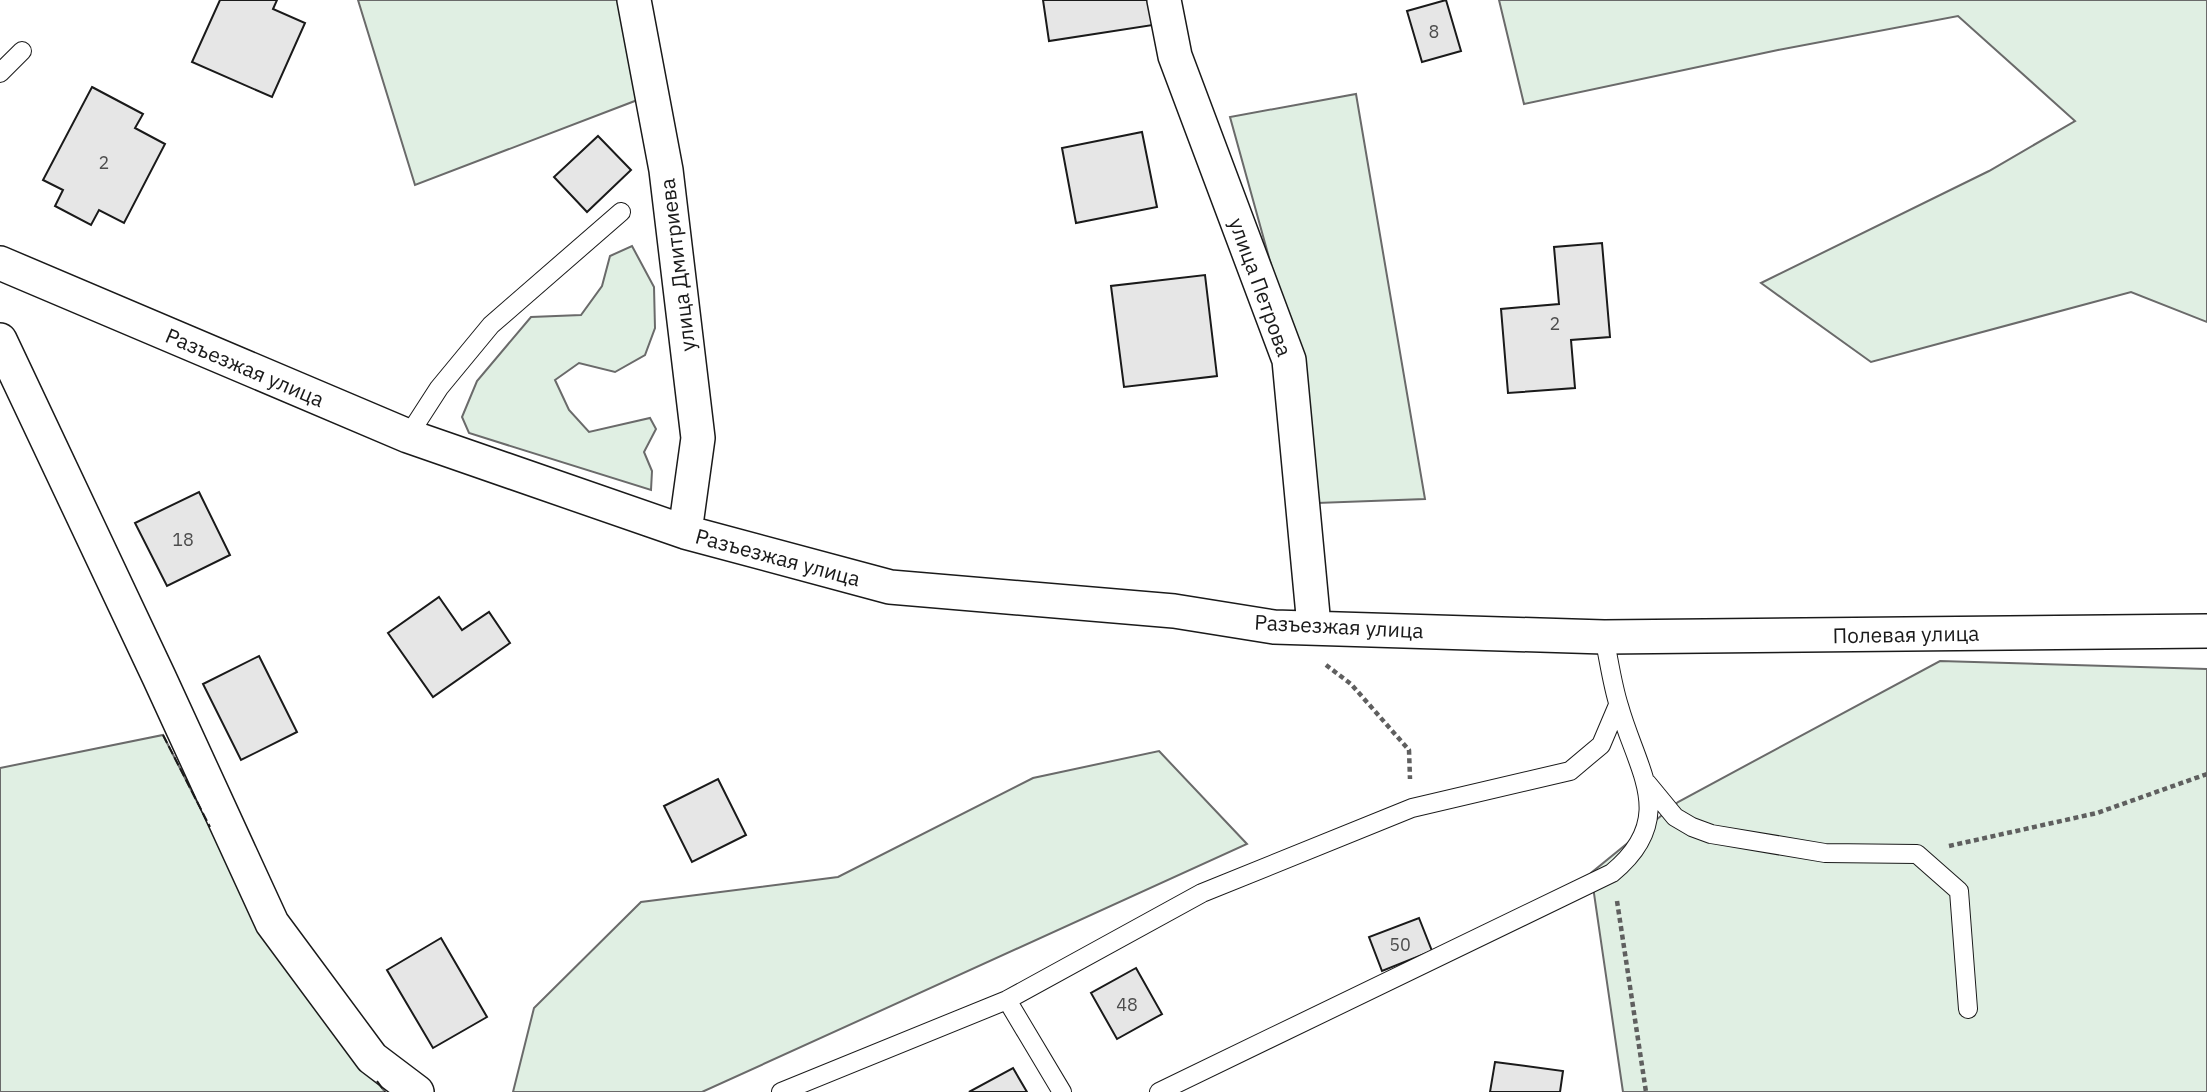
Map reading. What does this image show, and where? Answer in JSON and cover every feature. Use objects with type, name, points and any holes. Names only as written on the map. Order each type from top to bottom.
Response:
[{"type":"street","name":"улица Дмитриева","points":[[634,0],[666,170],[698,438],[685,532]]},
{"type":"street","name":"улица Петрова","points":[[1164,0],[1175,55],[1289,359],[1314,626]]},
{"type":"street","name":"Разъезжая улица","points":[[0,263],[408,436],[685,532],[890,587],[1174,611],[1274,627],[1314,626],[1604,637]]},
{"type":"street","points":[[0,340],[272,923],[372,1058],[417,1092]]},
{"type":"street","name":"Полевая улица","points":[[1604,637],[2207,632]]},
{"type":"lane","points":[[0,73],[22,51]]},
{"type":"lane","points":[[408,436],[439,388],[491,326],[621,212]]},
{"type":"lane","points":[[1159,1092],[1612,873],[1628,859],[1641,840],[1650,811],[1647,783],[1618,705],[1604,637]]},
{"type":"lane","points":[[781,1092],[1007,1000],[1202,894],[1412,808],[1570,771],[1601,746],[1618,705]]},
{"type":"lane","points":[[1647,783],[1675,817],[1711,834],[1825,853],[1917,854],[1959,891],[1968,1009]]},
{"type":"lane","points":[[1007,1000],[1062,1092]]},
{"type":"path","points":[[1318,659],[1351,684],[1409,750],[1412,808]]},
{"type":"path","points":[[1917,854],[2096,813],[2207,774]]},
{"type":"path","points":[[1612,873],[1646,1092]]},
{"type":"green space","points":[[358,0],[620,0],[640,99],[415,185]]},
{"type":"green space","points":[[1499,0],[2207,0],[2207,322],[2131,292],[1871,362],[1761,283],[1989,171],[2075,121],[1958,16],[1778,50],[1524,104]]},
{"type":"green space","points":[[1356,94],[1425,499],[1317,503],[1306,391],[1230,117]]},
{"type":"green space","points":[[632,246],[654,287],[655,328],[645,355],[615,372],[579,363],[555,380],[569,410],[589,432],[650,418],[656,429],[644,452],[652,471],[651,490],[469,433],[462,417],[477,381],[531,317],[581,315],[602,286],[610,256]]},
{"type":"green space","points":[[1940,661],[2207,669],[2207,1092],[1623,1092],[1591,873],[1678,802]]},
{"type":"green space","points":[[163,735],[262,929],[385,1092],[0,1092],[0,768]]},
{"type":"green space","points":[[1159,751],[1247,844],[702,1092],[513,1092],[534,1008],[641,902],[838,877],[1033,778]]},
{"type":"building","points":[[220,0],[277,0],[273,9],[305,23],[272,97],[192,62]]},
{"type":"building","points":[[1043,0],[1149,0],[1153,25],[1049,41]]},
{"type":"building","points":[[1446,0],[1461,51],[1422,62],[1407,11]]},
{"type":"building","points":[[92,87],[143,114],[135,128],[165,144],[124,223],[99,210],[91,225],[55,206],[63,190],[43,180]]},
{"type":"building","points":[[1142,132],[1157,207],[1076,223],[1062,148]]},
{"type":"building","points":[[598,136],[631,170],[587,212],[554,177]]},
{"type":"building","points":[[1602,243],[1610,337],[1571,340],[1575,388],[1508,393],[1501,309],[1559,304],[1554,247]]},
{"type":"building","points":[[1205,275],[1217,376],[1124,387],[1111,286]]},
{"type":"building","points":[[199,492],[230,555],[167,586],[135,523]]},
{"type":"building","points":[[439,597],[462,630],[489,612],[510,643],[433,697],[388,633]]},
{"type":"building","points":[[259,656],[297,732],[241,760],[203,684]]},
{"type":"building","points":[[718,779],[746,835],[692,862],[664,806]]},
{"type":"building","points":[[1419,918],[1432,951],[1382,971],[1369,937]]},
{"type":"building","points":[[441,938],[487,1017],[433,1048],[387,970]]},
{"type":"building","points":[[1136,968],[1162,1014],[1117,1039],[1091,993]]},
{"type":"building","points":[[1495,1062],[1563,1071],[1560,1092],[1490,1092]]},
{"type":"building","points":[[1013,1068],[1027,1092],[969,1092]]},
{"type":"fence","points":[[163,735],[210,827]]},
{"type":"fence","points":[[377,1081],[385,1092]]}]
